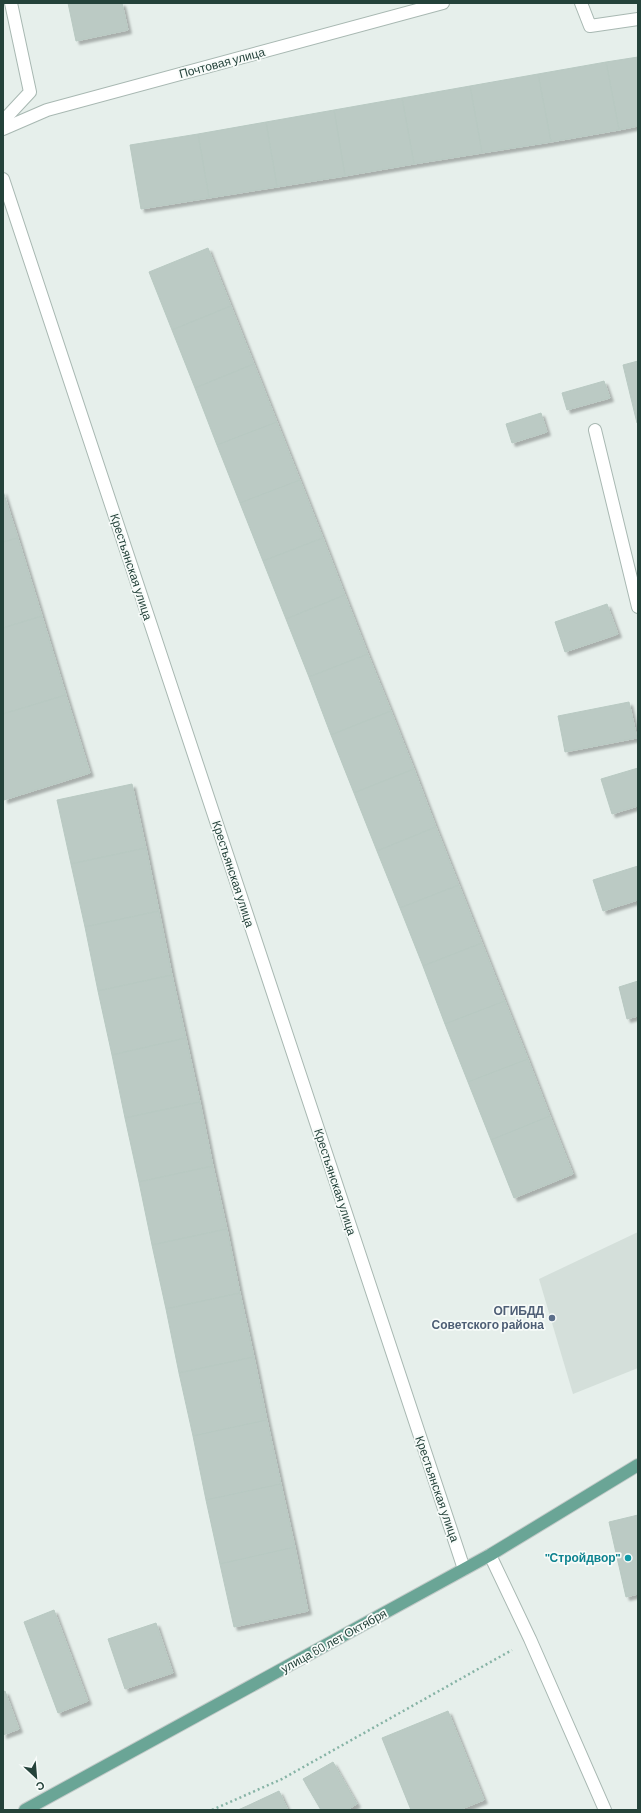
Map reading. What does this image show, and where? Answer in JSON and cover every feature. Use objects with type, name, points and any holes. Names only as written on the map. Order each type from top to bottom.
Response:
[{"type":"main road","name":"улица 60 лет Октября","points":[[25,1810],[490,1555],[638,1465]]},
{"type":"street","points":[[3,121],[30,92],[12,3]]},
{"type":"street","name":"Почтовая улица","points":[[3,129],[47,110],[443,3]]},
{"type":"street","points":[[581,3],[590,26],[638,19]]},
{"type":"street","name":"Крестьянская улица","points":[[3,179],[464,1569]]},
{"type":"street","points":[[595,430],[638,607]]},
{"type":"street","points":[[490,1555],[530,1639],[606,1810]]},
{"type":"path","points":[[212,1810],[282,1779],[530,1639]]},
{"type":"shaded area","points":[[638,1232],[638,1368],[573,1394],[539,1279]]},
{"type":"building","points":[[68,3],[122,3],[128,30],[76,41]]},
{"type":"building","points":[[638,57],[638,126],[619,130],[606,62]]},
{"type":"building","points":[[606,62],[619,130],[551,142],[538,74]]},
{"type":"building","points":[[538,74],[551,142],[482,153],[470,86]]},
{"type":"building","points":[[470,86],[482,153],[414,164],[402,98]]},
{"type":"building","points":[[402,98],[414,164],[345,176],[334,110]]},
{"type":"building","points":[[334,110],[345,176],[277,187],[266,122]]},
{"type":"building","points":[[266,122],[277,187],[209,198],[198,134]]},
{"type":"building","points":[[198,134],[209,198],[141,209],[130,145]]},
{"type":"building","points":[[208,248],[231,306],[172,330],[149,272]]},
{"type":"building","points":[[231,306],[254,364],[195,388],[172,330]]},
{"type":"building","points":[[638,361],[638,422],[637,423],[623,365]]},
{"type":"building","points":[[254,364],[277,422],[217,445],[195,388]]},
{"type":"building","points":[[604,381],[610,398],[567,410],[562,393]]},
{"type":"building","points":[[541,413],[547,432],[512,443],[506,424]]},
{"type":"building","points":[[277,422],[300,480],[240,503],[217,445]]},
{"type":"building","points":[[300,480],[323,538],[263,561],[240,503]]},
{"type":"building","points":[[3,491],[18,538],[3,542]]},
{"type":"building","points":[[18,538],[42,616],[3,628],[3,542]]},
{"type":"building","points":[[323,538],[345,595],[286,619],[263,561]]},
{"type":"building","points":[[345,595],[368,654],[309,677],[286,619]]},
{"type":"building","points":[[607,604],[618,634],[565,652],[555,622]]},
{"type":"building","points":[[42,616],[66,695],[3,714],[3,628]]},
{"type":"building","points":[[368,654],[391,711],[331,735],[309,677]]},
{"type":"building","points":[[66,695],[90,773],[4,800],[3,714]]},
{"type":"building","points":[[629,702],[637,738],[565,752],[558,716]]},
{"type":"building","points":[[391,711],[414,769],[354,793],[331,735]]},
{"type":"building","points":[[638,768],[638,806],[612,814],[601,779]]},
{"type":"building","points":[[414,769],[436,827],[377,851],[354,793]]},
{"type":"building","points":[[132,784],[146,848],[71,864],[57,800]]},
{"type":"building","points":[[436,827],[459,885],[400,908],[377,851]]},
{"type":"building","points":[[146,848],[159,911],[85,927],[71,864]]},
{"type":"building","points":[[638,866],[638,900],[603,911],[593,880]]},
{"type":"building","points":[[459,885],[482,943],[423,966],[400,908]]},
{"type":"building","points":[[159,911],[172,975],[98,991],[85,927]]},
{"type":"building","points":[[482,943],[505,1001],[445,1024],[423,966]]},
{"type":"building","points":[[172,975],[186,1038],[112,1055],[98,991]]},
{"type":"building","points":[[638,981],[638,1016],[627,1019],[619,987]]},
{"type":"building","points":[[505,1001],[528,1059],[468,1082],[445,1024]]},
{"type":"building","points":[[186,1038],[200,1102],[125,1118],[112,1055]]},
{"type":"building","points":[[528,1059],[550,1116],[491,1140],[468,1082]]},
{"type":"building","points":[[200,1102],[213,1166],[139,1182],[125,1118]]},
{"type":"building","points":[[550,1116],[573,1174],[514,1198],[491,1140]]},
{"type":"building","points":[[213,1166],[227,1229],[152,1245],[139,1182]]},
{"type":"building","points":[[227,1229],[240,1293],[166,1309],[152,1245]]},
{"type":"building","points":[[240,1293],[254,1357],[179,1373],[166,1309]]},
{"type":"building","points":[[254,1357],[267,1420],[193,1436],[179,1373]]},
{"type":"building","points":[[267,1420],[281,1484],[206,1500],[193,1436]]},
{"type":"building","points":[[281,1484],[295,1547],[220,1564],[206,1500]]},
{"type":"building","name":"\"Стройдвор\"","points":[[638,1515],[638,1594],[626,1597],[609,1522]]},
{"type":"building","points":[[295,1547],[308,1611],[234,1627],[220,1564]]},
{"type":"building","points":[[54,1610],[88,1701],[58,1713],[24,1622]]},
{"type":"building","points":[[156,1623],[173,1673],[125,1689],[108,1639]]},
{"type":"building","points":[[5,1691],[19,1729],[3,1735],[3,1692]]},
{"type":"building","points":[[448,1711],[484,1800],[459,1810],[411,1810],[382,1738]]},
{"type":"building","points":[[333,1762],[357,1804],[347,1810],[321,1810],[303,1779]]},
{"type":"building","points":[[279,1791],[288,1810],[238,1810],[247,1806]]},
{"type":"place","name":"ОГИБДД Советского района","points":[[552,1318]]},
{"type":"place","name":"\"Стройдвор\"","points":[[628,1558]]}]
